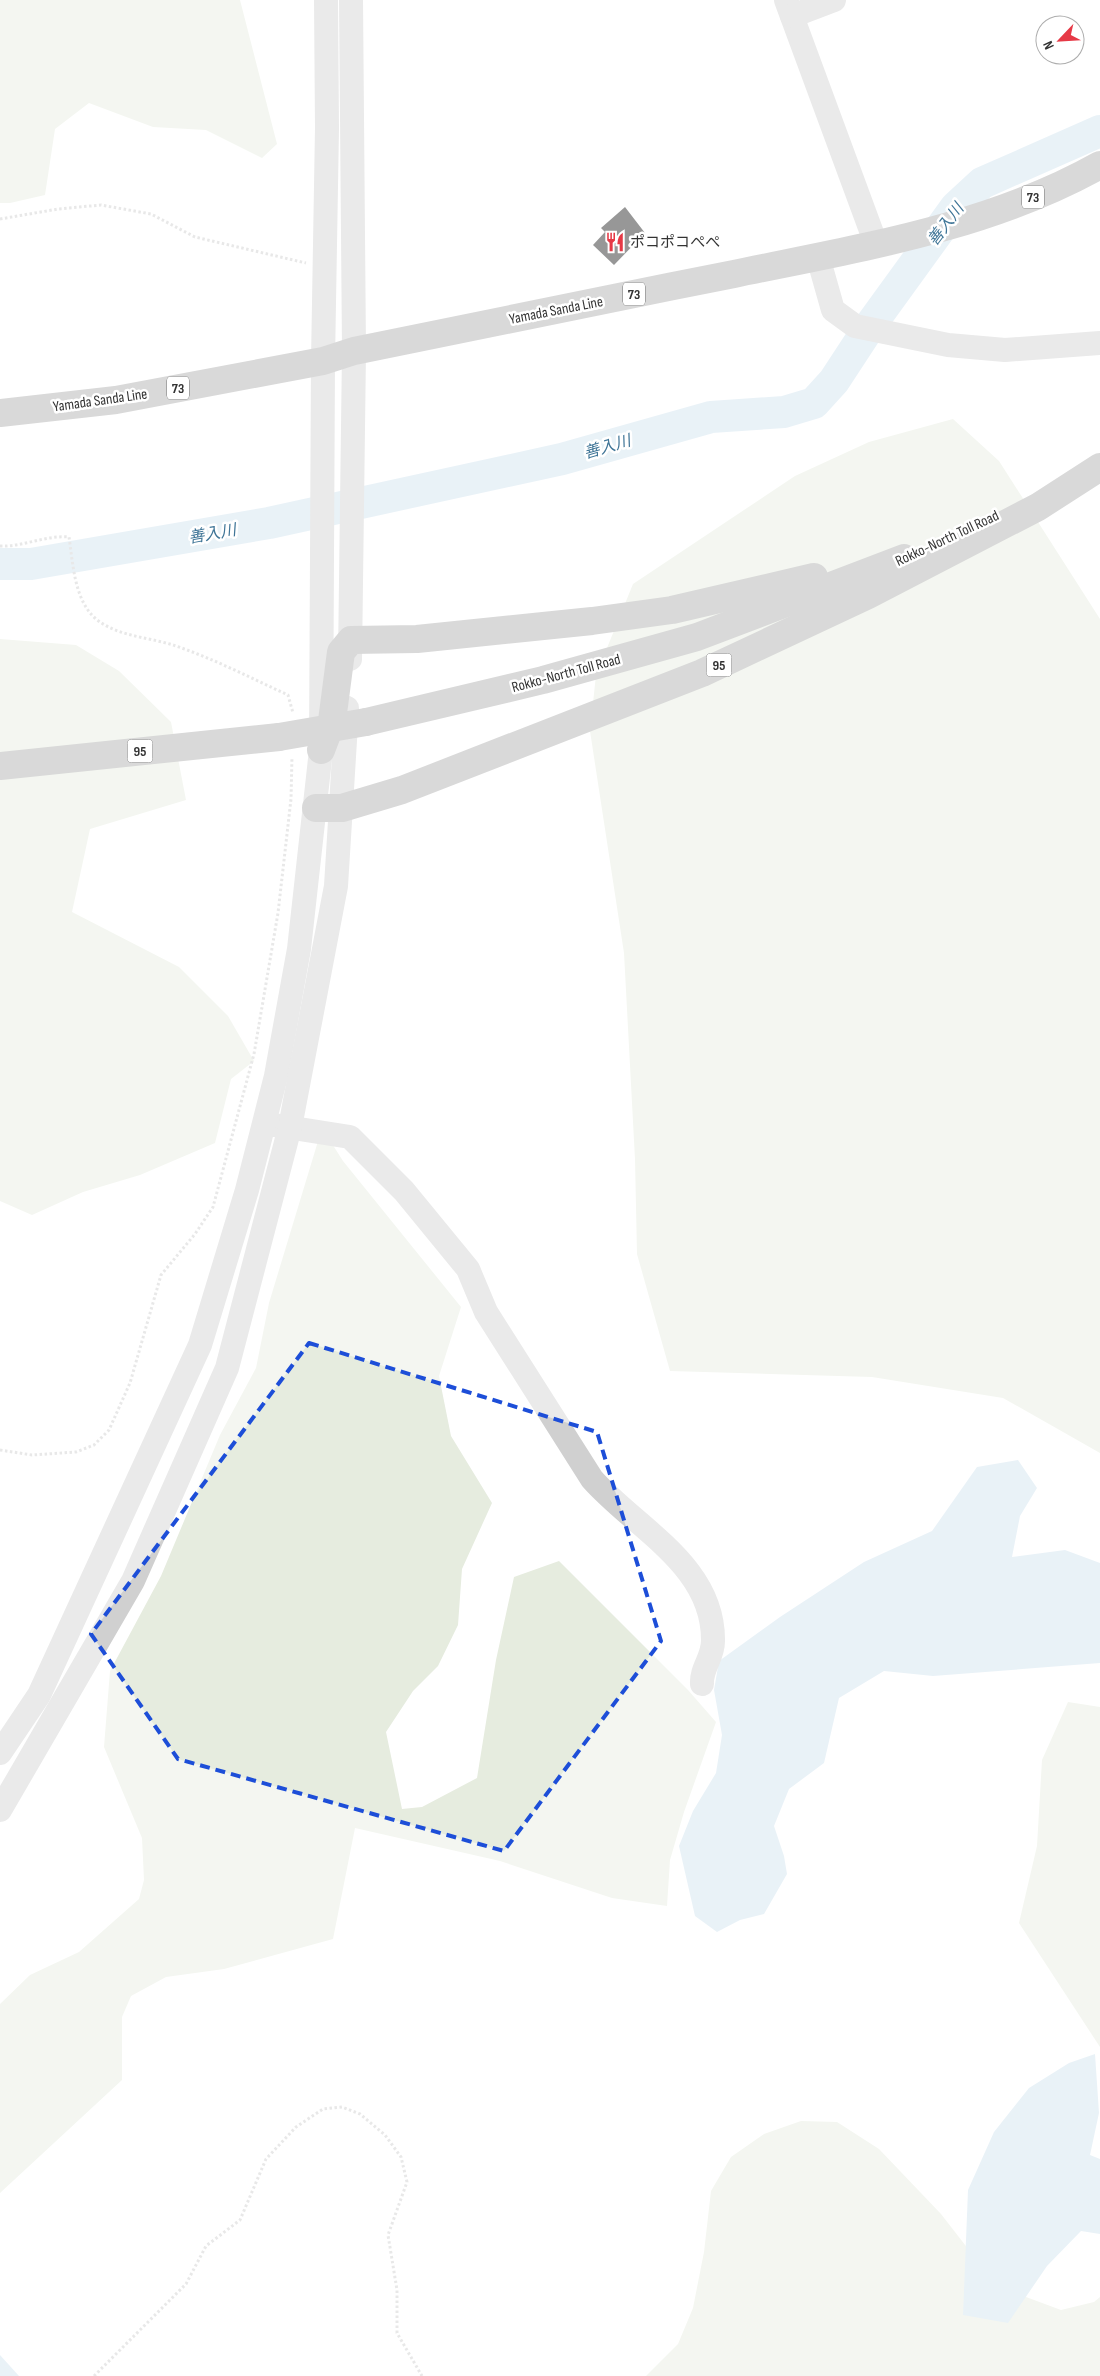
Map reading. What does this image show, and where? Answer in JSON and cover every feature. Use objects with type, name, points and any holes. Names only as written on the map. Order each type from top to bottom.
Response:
[{"type":"main road","name":"Yamada Sanda Line","points":[[0,413],[116,400],[323,361],[354,351],[876,244],[963,222],[1013,206],[1100,165]]},
{"type":"main road","name":"Rokko-North Toll Road","points":[[0,766],[288,736],[366,722],[543,680],[697,637],[856,578],[925,549],[1100,466]]},
{"type":"main road","name":"95","points":[[329,808],[402,790],[702,673],[868,595],[1038,507],[1100,466]]},
{"type":"main road","name":"95","points":[[351,640],[418,639],[592,621],[672,610],[925,549]]},
{"type":"main road","points":[[321,750],[332,721],[341,652],[351,640]]},
{"type":"street","points":[[0,1810],[133,1581],[227,1368],[290,1127],[336,886],[329,808],[321,750],[326,0]]},
{"type":"street","points":[[0,1753],[39,1695],[200,1345],[265,1123],[329,808],[351,640],[354,351],[351,0]]},
{"type":"street","points":[[834,0],[789,8],[876,244]]},
{"type":"street","points":[[818,256],[833,310],[855,326],[948,345],[1005,350],[1100,343]]},
{"type":"street","points":[[265,1123],[350,1137],[404,1191],[468,1269],[486,1312],[592,1479],[679,1559],[704,1593],[714,1641],[712,1656],[702,1673],[702,1684]]},
{"type":"path","points":[[0,219],[58,209],[101,205],[151,214],[195,237],[325,268]]},
{"type":"path","points":[[0,546],[69,537],[76,579],[83,602],[96,618],[117,631],[175,646],[288,695],[293,708],[288,736],[291,799],[278,913],[254,1054],[213,1207],[195,1234],[161,1275],[130,1383],[109,1430],[94,1445],[76,1452],[32,1455],[0,1450]]},
{"type":"path","points":[[94,2376],[186,2284],[206,2246],[240,2220],[266,2159],[296,2127],[323,2109],[342,2107],[360,2114],[385,2135],[401,2157],[407,2182],[388,2235],[397,2290],[397,2332],[422,2376]]},
{"type":"highlighted area","points":[[309,1343],[597,1432],[661,1641],[504,1851],[178,1759],[91,1634]]},
{"type":"shaded area","points":[[0,0],[240,0],[277,144],[262,158],[206,130],[153,127],[89,103],[55,129],[45,195],[10,203],[0,203]]},
{"type":"shaded area","points":[[953,419],[999,461],[1100,619],[1100,1453],[1003,1398],[872,1377],[670,1371],[637,1254],[635,1159],[624,953],[590,731],[596,675],[633,584],[795,476],[869,442]]},
{"type":"shaded area","points":[[0,639],[76,645],[119,671],[171,722],[186,800],[90,829],[72,912],[179,967],[228,1016],[254,1061],[231,1079],[215,1143],[140,1175],[83,1192],[32,1215],[0,1201]]},
{"type":"shaded area","points":[[322,1128],[343,1161],[461,1307],[439,1376],[451,1436],[492,1503],[462,1569],[458,1625],[438,1666],[413,1691],[386,1732],[402,1809],[422,1807],[477,1778],[496,1660],[514,1577],[559,1561],[688,1690],[716,1722],[684,1812],[670,1860],[667,1906],[612,1898],[500,1861],[355,1828],[333,1939],[224,1969],[166,1977],[131,1996],[122,2017],[122,2080],[0,2193],[0,2004],[30,1975],[79,1952],[139,1899],[144,1880],[142,1838],[104,1747],[110,1671],[161,1576],[220,1435],[256,1368],[269,1303]]},
{"type":"shaded area","points":[[1068,1702],[1100,1707],[1100,2047],[1019,1923],[1037,1846],[1042,1760]]},
{"type":"shaded area","points":[[801,2121],[837,2122],[879,2149],[941,2214],[997,2286],[1061,2310],[1094,2302],[1100,2297],[1100,2376],[646,2376],[678,2344],[693,2308],[704,2252],[711,2191],[731,2157],[764,2134]]},
{"type":"water","points":[[1018,1460],[1037,1488],[1020,1516],[1012,1557],[1065,1550],[1100,1563],[1100,1663],[933,1676],[884,1671],[839,1698],[824,1763],[789,1789],[774,1826],[784,1856],[787,1874],[764,1914],[740,1920],[717,1932],[695,1916],[679,1846],[693,1811],[716,1773],[722,1735],[714,1690],[719,1661],[780,1617],[864,1562],[932,1531],[977,1467]]},
{"type":"water","points":[[1095,2054],[1099,2113],[1090,2155],[1100,2159],[1100,2234],[1081,2231],[1047,2266],[1008,2323],[963,2315],[968,2190],[994,2132],[1029,2088],[1069,2063]]},
{"type":"water","points":[[0,2355],[19,2376],[0,2376]]},
{"type":"building","points":[[625,207],[645,233],[614,265],[593,245],[605,232],[601,228]]},
{"type":"waterway","name":"善入川","points":[[0,564],[31,564],[269,523],[562,459],[711,417],[784,412],[814,403],[834,381],[872,323],[956,207],[982,183],[1100,131]]},
{"type":"place","name":"ポコポコぺぺ","points":[[615,242]]}]
